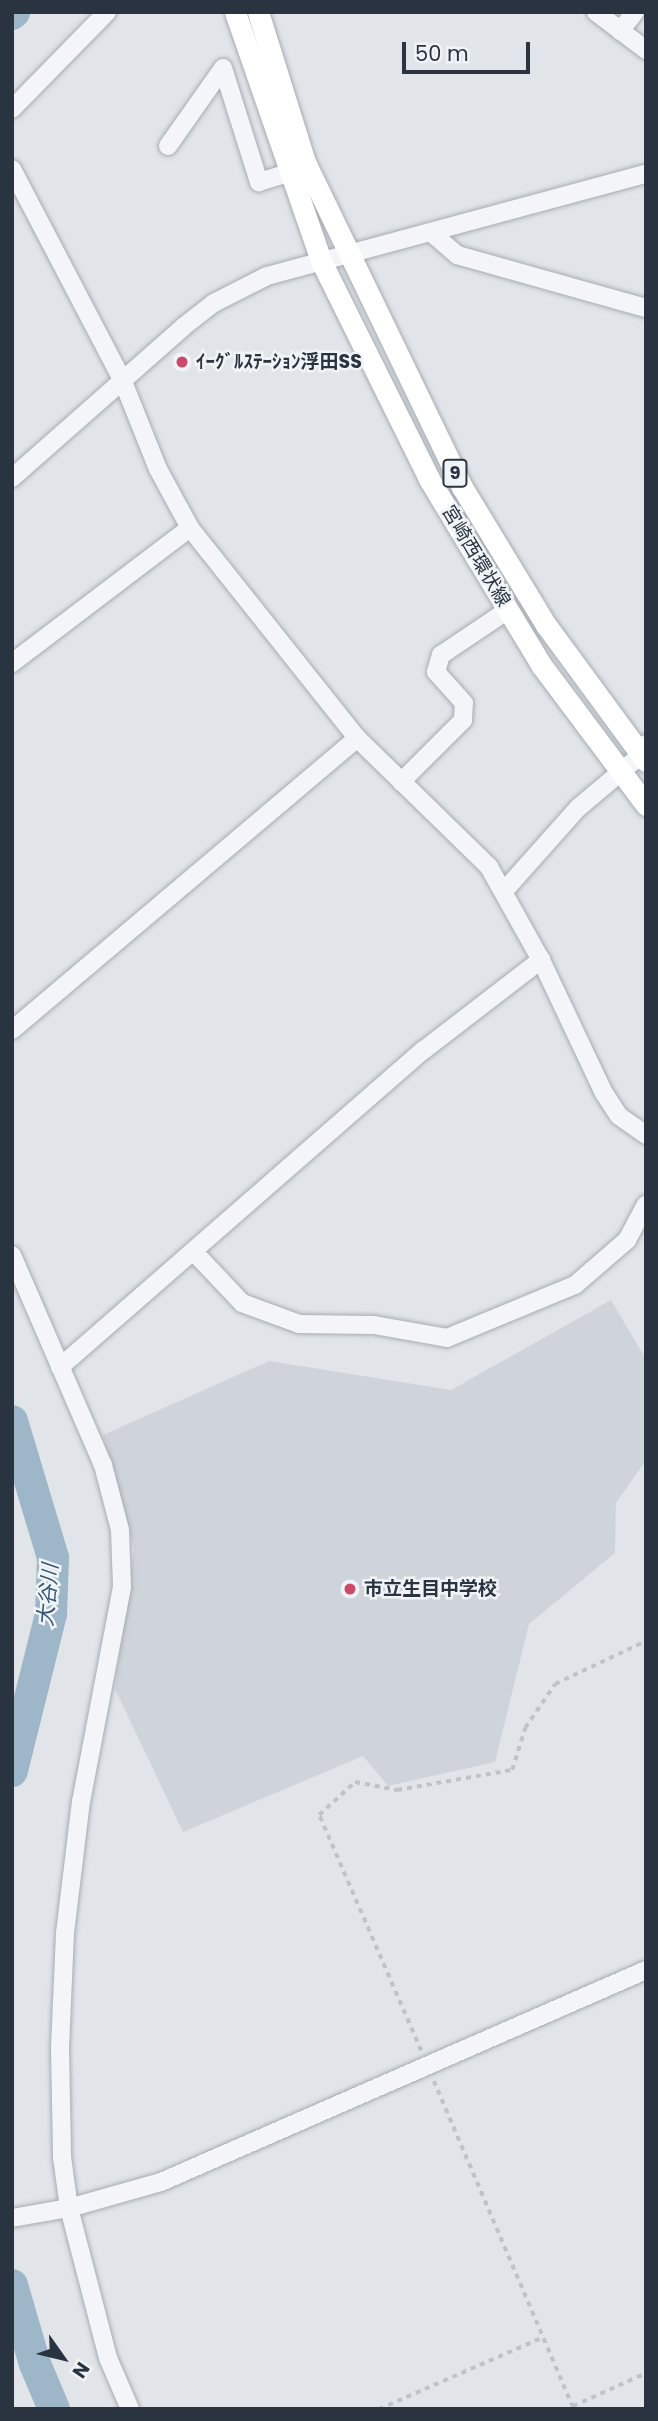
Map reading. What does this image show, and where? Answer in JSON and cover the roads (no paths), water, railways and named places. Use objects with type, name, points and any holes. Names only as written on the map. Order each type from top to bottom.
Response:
[{"type":"main road","name":"宮崎西環状線","points":[[235,12],[293,167],[322,264],[429,479],[542,666],[620,774],[646,805]]},
{"type":"main road","name":"宮崎西環状線","points":[[258,12],[293,167],[348,257],[462,487],[546,625],[644,753]]},
{"type":"street","points":[[12,109],[107,12]]},
{"type":"street","points":[[596,12],[646,50]]},
{"type":"street","points":[[620,31],[635,12]]},
{"type":"street","points":[[168,146],[223,68],[259,182],[293,167]]},
{"type":"street","points":[[12,169],[122,379],[158,469],[190,528],[357,738],[489,867],[541,960],[604,1093],[620,1116],[646,1135]]},
{"type":"street","points":[[12,478],[122,379],[214,303],[267,275],[322,264],[646,174]]},
{"type":"street","points":[[433,234],[457,255],[646,308]]},
{"type":"street","points":[[12,663],[190,528]]},
{"type":"street","points":[[401,782],[463,720],[464,703],[436,672],[441,655],[508,610]]},
{"type":"street","points":[[12,1030],[357,738]]},
{"type":"street","points":[[504,891],[578,808],[644,753]]},
{"type":"street","points":[[60,1367],[424,1049],[541,960]]},
{"type":"street","points":[[194,1252],[242,1303],[299,1324],[374,1325],[447,1338],[575,1285],[627,1240],[646,1205]]},
{"type":"street","points":[[12,1255],[103,1465],[120,1530],[122,1587],[81,1801],[65,1933],[60,2049],[62,2209],[108,2358],[130,2409]]},
{"type":"street","points":[[12,2218],[62,2209],[187,2171],[646,1970]]},
{"type":"waterway","name":"大谷川","points":[[12,1421],[53,1558],[51,1614],[12,1771]]},
{"type":"waterway","name":"大谷川","points":[[12,2285],[35,2364],[54,2409]]},
{"type":"place","name":"ｲｰｸﾞﾙｽﾃｰｼｮﾝ浮田SS","points":[[182,362]]},
{"type":"place","name":"市立生目中学校","points":[[350,1589]]}]
